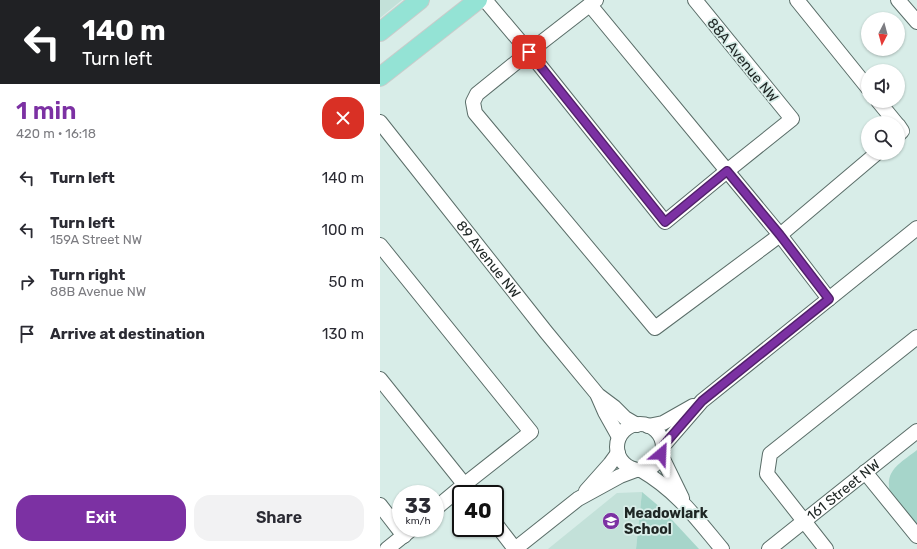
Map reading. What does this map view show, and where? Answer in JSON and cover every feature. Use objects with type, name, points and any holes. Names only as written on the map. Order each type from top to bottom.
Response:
[{"type":"main road","points":[[380,32],[420,0]]},
{"type":"main road","points":[[380,77],[478,0]]},
{"type":"street","points":[[485,0],[529,52],[665,222],[727,171]]},
{"type":"street","name":"88A Avenue NW","points":[[695,0],[792,119],[727,171]]},
{"type":"street","points":[[797,0],[861,79]]},
{"type":"street","points":[[898,0],[917,22]]},
{"type":"street","points":[[829,299],[780,235],[727,171],[593,2],[477,94],[473,102],[475,113],[655,328],[780,235],[869,160]]},
{"type":"street","points":[[884,108],[890,116]]},
{"type":"street","name":"89 Avenue NW","points":[[380,122],[546,332],[598,395],[614,407],[625,418],[642,425]]},
{"type":"street","points":[[722,549],[685,504],[657,479],[625,464],[618,453],[617,446],[619,437],[626,429],[642,425],[663,423],[702,401],[917,228]]},
{"type":"street","points":[[380,245],[531,432],[472,485]]},
{"type":"street","points":[[826,549],[767,474],[770,454],[917,336]]},
{"type":"street","points":[[380,379],[465,485]]},
{"type":"street","name":"89 Avenue NW","points":[[598,395],[605,412],[619,437]]},
{"type":"street","points":[[578,499],[620,476],[654,465],[662,450],[702,401]]},
{"type":"street","points":[[642,425],[658,434],[662,450],[685,504]]},
{"type":"street","name":"161 Street NW","points":[[770,549],[917,431]]},
{"type":"street","points":[[504,535],[515,549],[578,499],[618,453]]},
{"type":"street","points":[[866,472],[917,536]]},
{"type":"street","points":[[380,505],[392,517]]},
{"type":"street","points":[[387,549],[402,537]]},
{"type":"shaded area","points":[[380,0],[402,0],[380,18]]},
{"type":"shaded area","points":[[917,450],[917,525],[890,492],[889,484],[892,472],[896,467]]},
{"type":"shaded area","name":"Meadowlark School","points":[[642,492],[636,549],[548,549],[617,493]]},
{"type":"shaded area","points":[[642,492],[661,508],[699,549],[636,549]]},
{"type":"place","name":"Meadowlark School","points":[[611,521]]},
{"type":"route","points":[[529,52],[665,222],[727,171],[780,235],[829,299],[702,401],[663,446],[661,454]]}]
